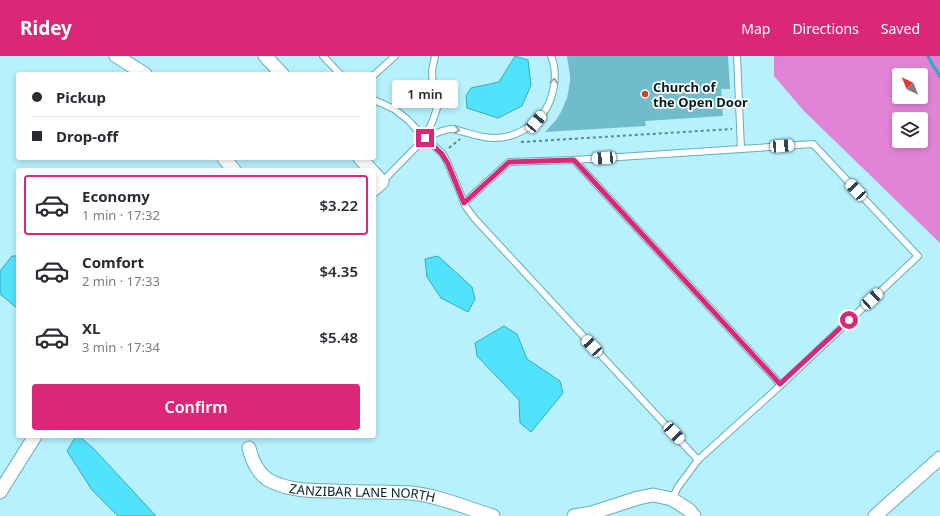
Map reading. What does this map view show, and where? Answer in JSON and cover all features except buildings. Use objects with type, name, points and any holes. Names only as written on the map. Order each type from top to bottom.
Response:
[{"type":"street","points":[[116,56],[142,72]]},
{"type":"street","points":[[265,56],[280,72]]},
{"type":"street","points":[[226,160],[232,168]]},
{"type":"street","points":[[362,160],[369,168]]},
{"type":"street","points":[[0,492],[34,438]]},
{"type":"street","name":"ZANZIBAR LANE NORTH","points":[[249,448],[252,460],[261,474],[267,479],[278,484],[296,489],[313,491],[410,493],[431,496],[493,516]]},
{"type":"street","points":[[875,516],[940,458]]},
{"type":"street","points":[[574,516],[592,513],[652,495],[672,499],[689,510],[694,516]]},
{"type":"lane","points":[[323,56],[338,72]]},
{"type":"lane","points":[[376,73],[395,56]]},
{"type":"lane","points":[[425,138],[437,108],[433,91],[432,71],[435,56]]},
{"type":"lane","points":[[377,181],[425,138],[445,130],[451,129],[496,138],[510,136],[536,122],[547,108],[554,92],[555,75],[552,56]]},
{"type":"lane","points":[[737,56],[741,149]]},
{"type":"lane","points":[[376,101],[394,109],[408,120],[442,154],[448,164],[469,213],[698,460]]},
{"type":"lane","points":[[464,203],[509,162],[574,160],[813,144],[918,256],[698,460],[678,487],[672,499]]},
{"type":"lane","points":[[574,160],[780,384]]},
{"type":"path","points":[[516,143],[740,129]]},
{"type":"path","points":[[448,148],[461,139],[466,140]]},
{"type":"shaded area","points":[[774,56],[940,56],[940,243],[804,111],[774,76]]},
{"type":"water","points":[[515,56],[528,60],[531,85],[522,106],[498,118],[467,108],[466,96],[471,88],[499,82]]},
{"type":"water","points":[[12,256],[16,256],[16,307],[0,294],[0,271]]},
{"type":"water","points":[[438,256],[472,287],[475,299],[468,312],[441,298],[427,277],[425,259]]},
{"type":"water","points":[[504,326],[517,334],[527,359],[560,381],[563,393],[531,432],[520,423],[519,400],[477,356],[475,343]]},
{"type":"water","points":[[75,438],[81,438],[94,449],[156,516],[118,516],[92,490],[67,451]]},
{"type":"waterway","points":[[928,56],[940,76]]},
{"type":"place","name":"Church of the Open Door","points":[[645,94]]},
{"type":"route","points":[[425,138],[442,154],[448,164],[464,203],[509,162],[574,160],[780,384],[849,320]]}]
